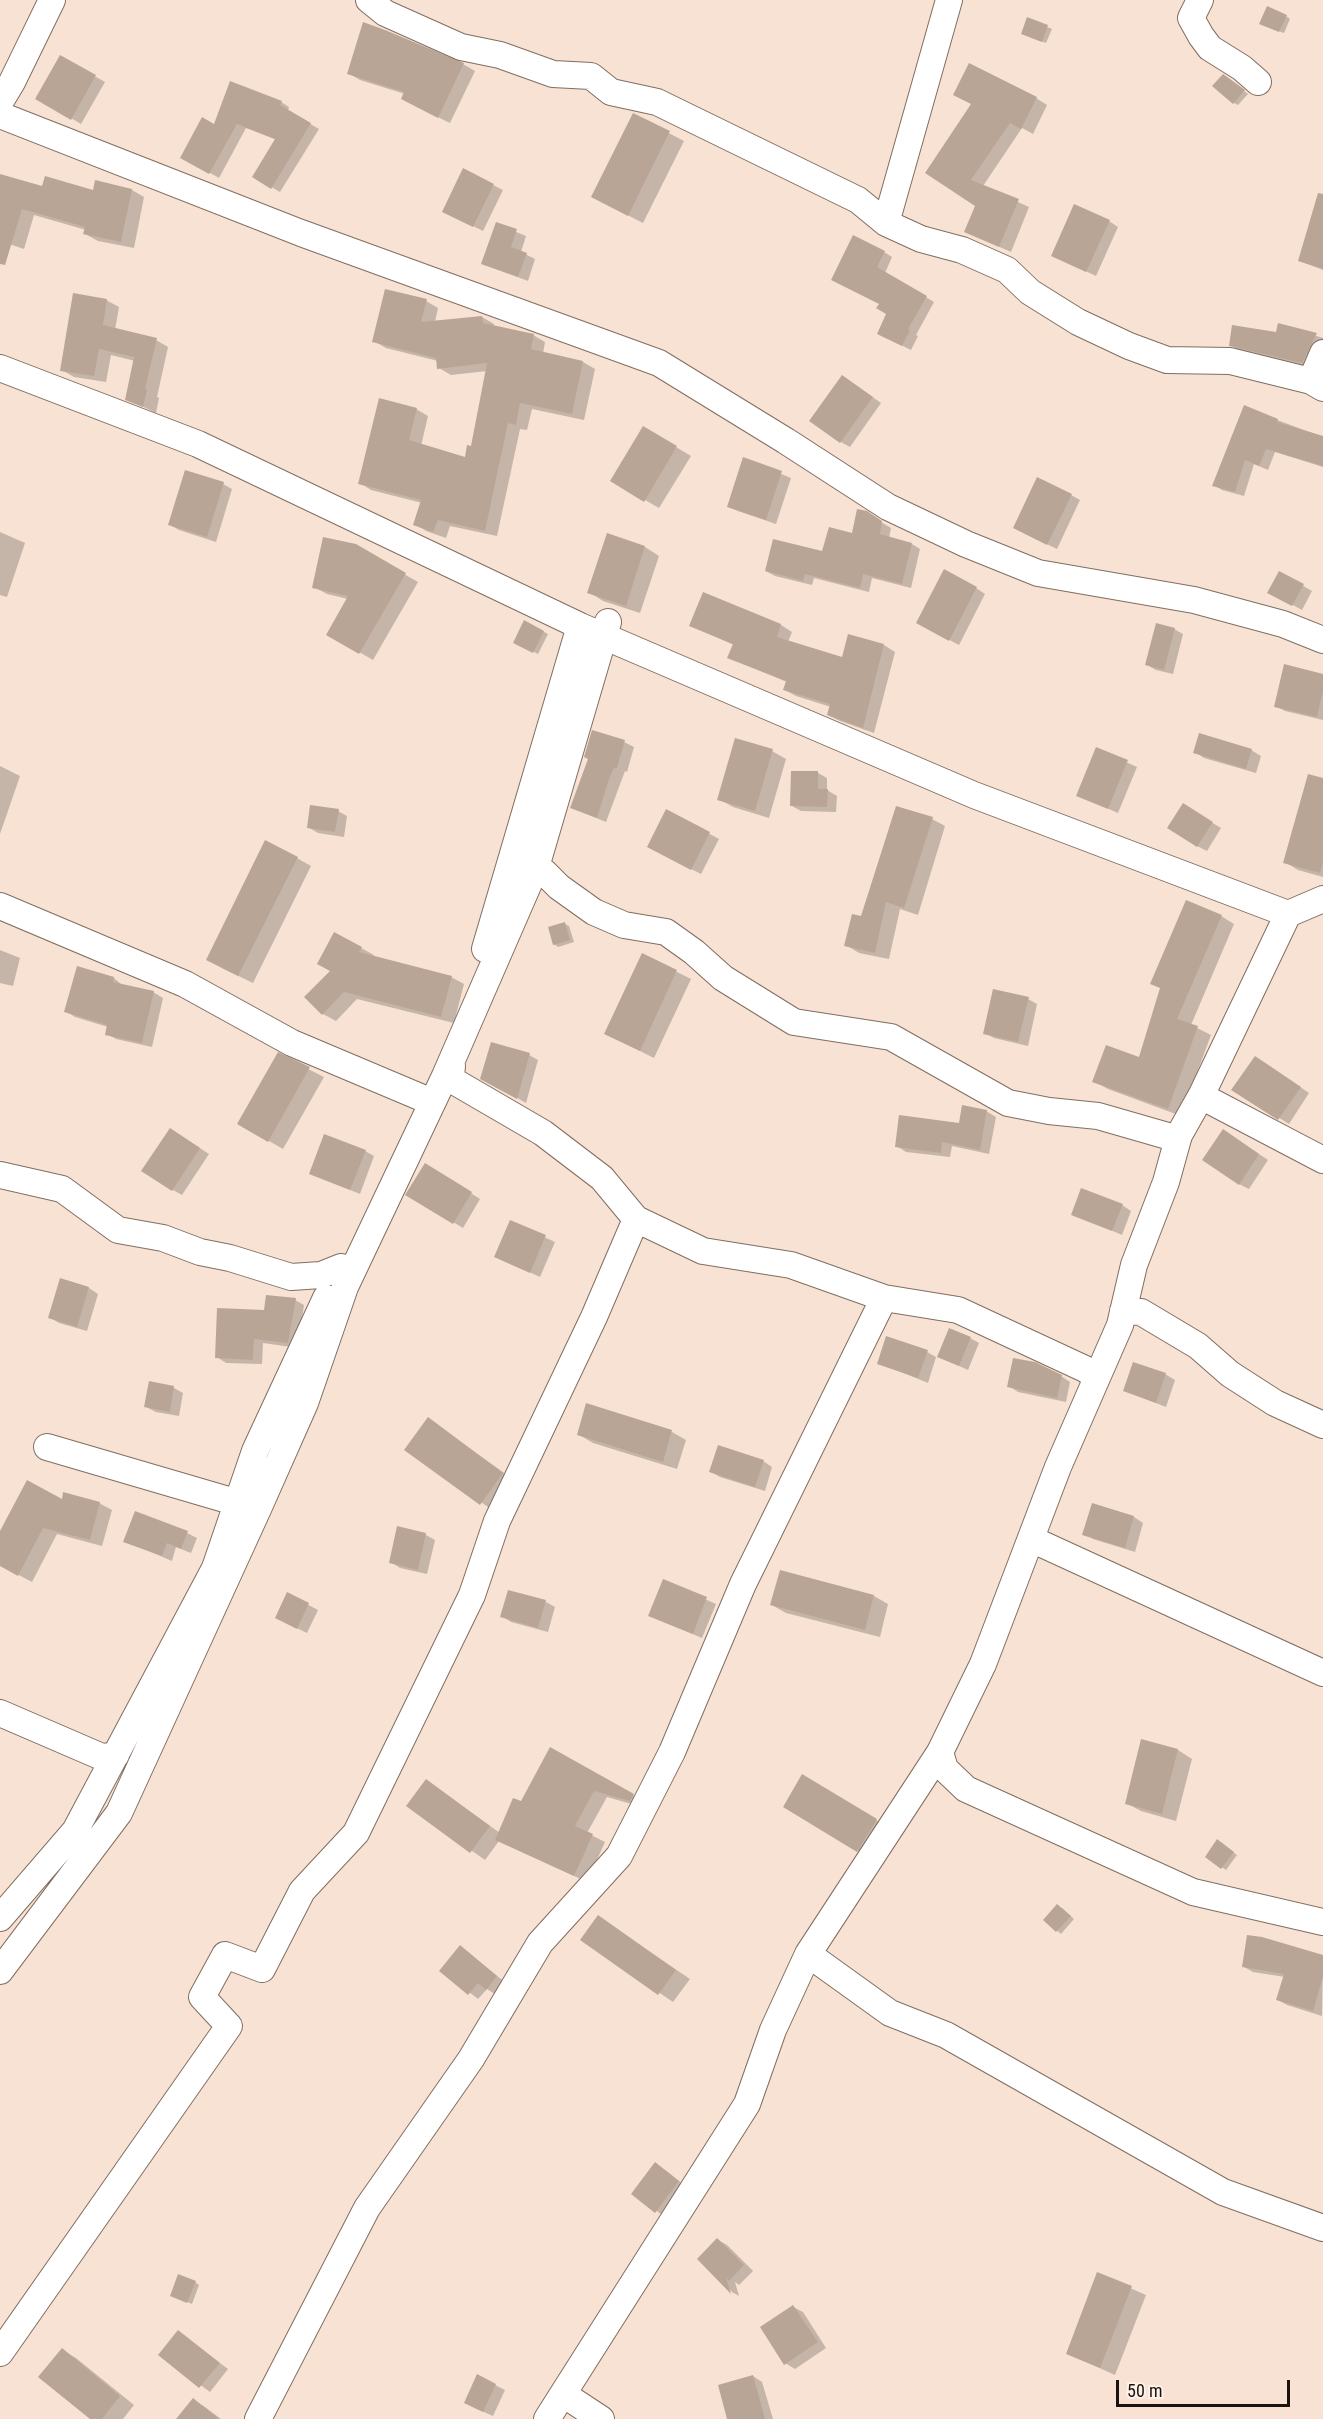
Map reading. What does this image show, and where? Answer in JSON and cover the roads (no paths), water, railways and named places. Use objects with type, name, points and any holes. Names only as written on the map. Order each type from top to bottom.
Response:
[{"type":"street","points":[[0,102],[52,0]]},
{"type":"street","points":[[369,0],[385,13],[461,46],[500,55],[554,74],[591,76],[611,92],[657,102],[858,200],[886,224],[921,239],[962,250],[1007,270],[1030,292],[1078,322],[1129,346],[1167,360],[1230,361],[1317,385],[1323,353]]},
{"type":"street","points":[[886,224],[949,0]]},
{"type":"street","points":[[1200,0],[1191,18],[1201,36],[1210,48],[1242,68],[1258,82]]},
{"type":"street","points":[[0,115],[300,233],[659,363],[888,507],[976,548],[1038,573],[1194,600],[1283,624],[1323,640]]},
{"type":"street","points":[[0,368],[198,444],[580,626],[974,795],[1288,914]]},
{"type":"street","points":[[0,1971],[119,1813],[258,1509],[305,1403],[345,1287],[449,1068],[536,867],[608,622]]},
{"type":"street","points":[[0,1918],[75,1831],[215,1568],[255,1451],[420,1097],[449,1068],[580,626]]},
{"type":"street","points":[[511,863],[544,872],[559,887],[594,912],[624,925],[666,932],[694,952],[723,978],[794,1022],[891,1037],[1008,1103],[1048,1111],[1098,1116],[1178,1139]]},
{"type":"street","points":[[547,2419],[747,2104],[773,2030],[808,1954],[940,1752],[982,1664],[1058,1467],[1120,1325],[1134,1265],[1166,1182],[1178,1139],[1288,914],[1323,899]]},
{"type":"street","points":[[0,906],[185,984],[292,1043],[420,1097]]},
{"type":"street","points":[[449,1068],[543,1133],[602,1178],[636,1218],[703,1251],[790,1265],[884,1298],[958,1310],[1085,1369],[1097,1377]]},
{"type":"street","points":[[1200,1096],[1323,1160]]},
{"type":"street","points":[[0,1175],[62,1189],[118,1230],[163,1238],[200,1252],[230,1258],[291,1277],[321,1275],[341,1267]]},
{"type":"street","points":[[0,2353],[229,2026],[202,1997],[225,1955],[262,1969],[302,1891],[356,1833],[472,1595],[497,1521],[594,1317],[636,1218]]},
{"type":"street","points":[[258,2419],[367,2208],[471,2059],[540,1943],[619,1856],[672,1752],[743,1584],[884,1298]]},
{"type":"street","points":[[1123,1311],[1141,1312],[1198,1346],[1230,1374],[1275,1403],[1323,1425]]},
{"type":"street","points":[[48,1447],[258,1509]]},
{"type":"street","points":[[1031,1539],[1323,1672]]},
{"type":"street","points":[[0,1713],[61,1737],[102,1757],[116,1755]]},
{"type":"street","points":[[940,1752],[945,1769],[966,1788],[1194,1892],[1323,1922]]},
{"type":"street","points":[[808,1954],[890,2013],[946,2035],[1223,2192],[1323,2228]]},
{"type":"street","points":[[563,2394],[601,2419]]}]
